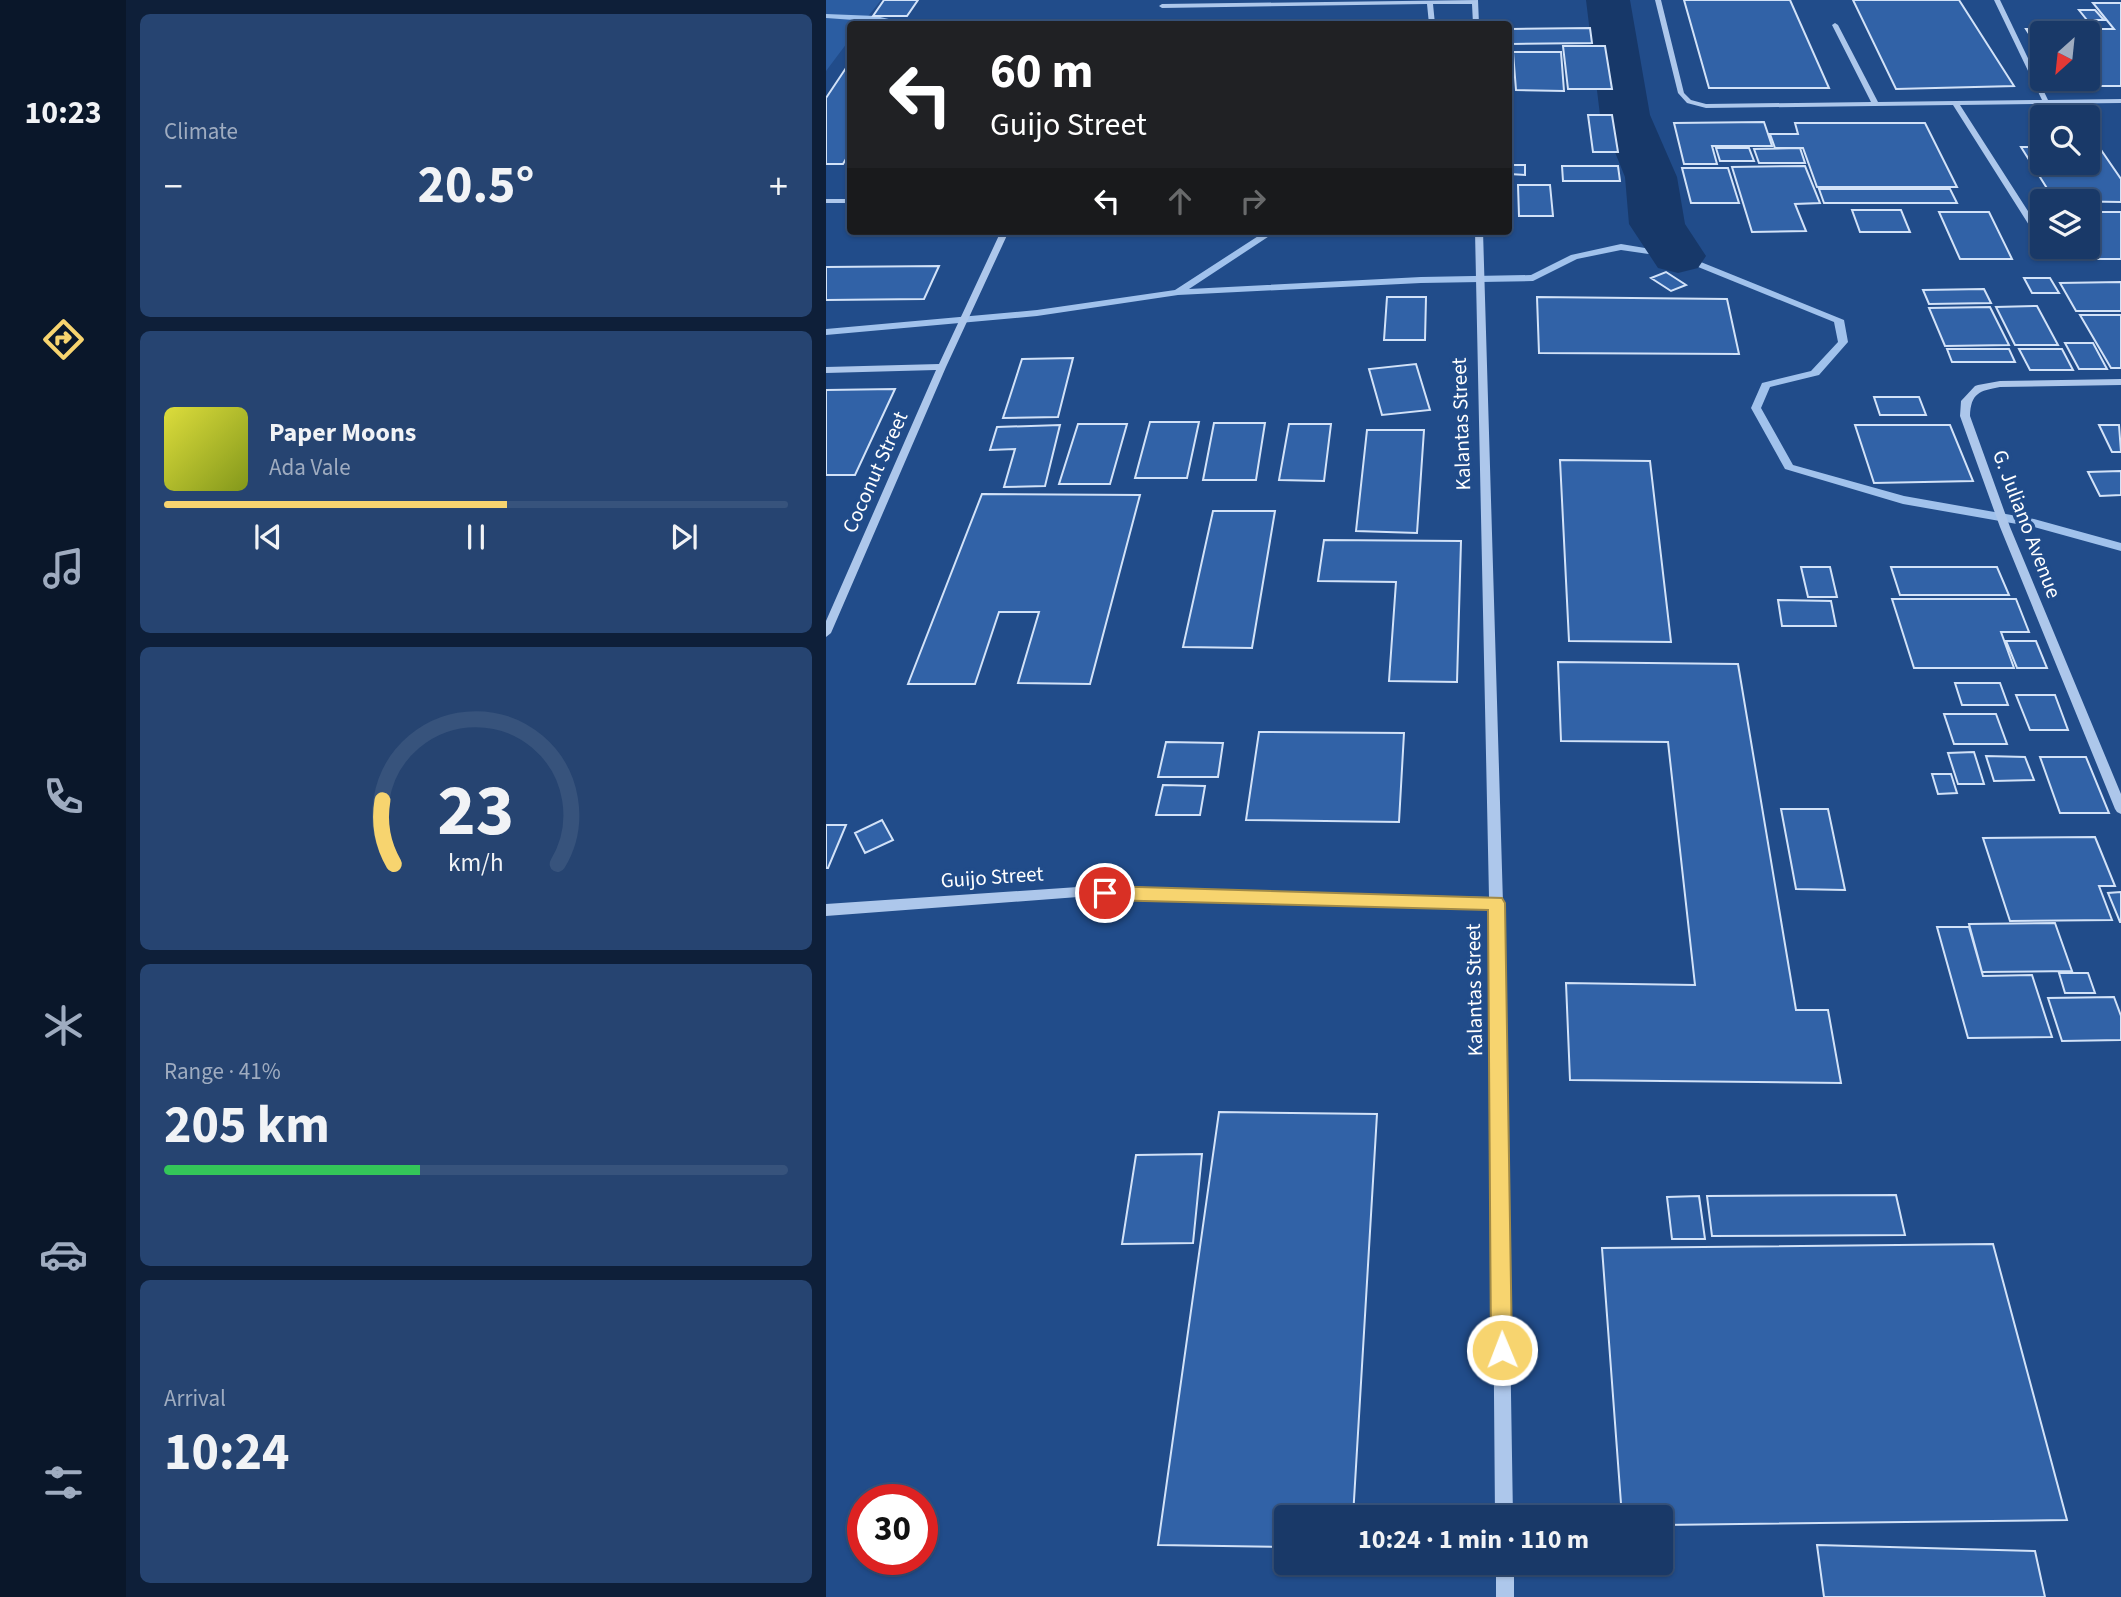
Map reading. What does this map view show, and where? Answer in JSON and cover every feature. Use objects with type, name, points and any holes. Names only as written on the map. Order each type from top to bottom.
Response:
[{"type":"street","points":[[1658,0],[1681,93],[1689,102],[1706,106],[2121,101]]},
{"type":"street","points":[[1997,0],[2046,102]]},
{"type":"street","points":[[1162,6],[1475,1],[1476,21]]},
{"type":"street","points":[[1430,2],[1432,21]]},
{"type":"street","points":[[1835,25],[1876,105]]},
{"type":"street","points":[[1956,104],[2030,220]]},
{"type":"street","points":[[826,201],[847,201]]},
{"type":"street","name":"Coconut Street","points":[[826,633],[942,367],[1003,235]]},
{"type":"street","name":"Kalantas Street","points":[[1479,235],[1496,903],[1504,1505]]},
{"type":"street","points":[[826,370],[942,367]]},
{"type":"street","name":"G. Juliano Avenue","points":[[2121,382],[2000,384],[1978,388],[1966,401],[1965,416],[2005,527],[2121,809]]},
{"type":"street","name":"Guijo Street","points":[[826,910],[1078,892],[1496,903]]},
{"type":"street","points":[[1505,1575],[1505,1597]]},
{"type":"shaded area","points":[[826,0],[881,0],[864,21],[847,21],[847,43],[826,71]]},
{"type":"building","points":[[884,0],[918,0],[907,16],[873,16]]},
{"type":"building","points":[[1684,0],[1790,0],[1829,88],[1709,88]]},
{"type":"building","points":[[1853,0],[1959,0],[2014,86],[1896,89]]},
{"type":"building","points":[[2093,3],[2121,3],[2121,86],[2100,86],[2100,29],[2114,29]]},
{"type":"building","points":[[2079,10],[2095,10],[2104,20],[2087,20]]},
{"type":"building","points":[[1590,28],[1592,43],[1512,44],[1512,29]]},
{"type":"building","points":[[1563,46],[1605,46],[1612,89],[1568,89]]},
{"type":"building","points":[[1513,52],[1561,52],[1564,91],[1516,90]]},
{"type":"building","points":[[847,66],[847,157],[843,164],[826,164],[826,98]]},
{"type":"building","points":[[1588,115],[1612,115],[1618,152],[1593,152]]},
{"type":"building","points":[[1764,122],[1772,146],[1712,146],[1717,164],[1684,164],[1674,123]]},
{"type":"building","points":[[1795,123],[1925,123],[1957,187],[1817,187],[1803,148],[1775,148],[1770,134],[1798,134]]},
{"type":"building","points":[[2021,147],[2030,147],[2030,161]]},
{"type":"building","points":[[1716,148],[1749,148],[1754,161],[1720,161]]},
{"type":"building","points":[[1800,148],[1805,163],[1759,163],[1754,149]]},
{"type":"building","points":[[2100,148],[2121,179],[2121,202],[2100,202],[2100,189],[2047,189],[2039,175],[2100,175]]},
{"type":"building","points":[[1512,165],[1525,165],[1525,175],[1512,174]]},
{"type":"building","points":[[1562,166],[1618,166],[1620,181],[1563,181]]},
{"type":"building","points":[[1805,166],[1820,203],[1795,204],[1806,231],[1752,232],[1732,167]]},
{"type":"building","points":[[1682,168],[1728,168],[1739,203],[1691,203]]},
{"type":"building","points":[[1518,185],[1550,185],[1553,216],[1519,216]]},
{"type":"building","points":[[1819,189],[1950,189],[1957,203],[1824,203]]},
{"type":"building","points":[[1852,210],[1901,210],[1910,232],[1860,232]]},
{"type":"building","points":[[1939,212],[1989,212],[2012,259],[1960,259]]},
{"type":"building","points":[[2100,212],[2121,212],[2121,259],[2100,259]]},
{"type":"building","points":[[939,266],[924,299],[826,300],[826,267]]},
{"type":"building","points":[[1666,272],[1686,285],[1671,291],[1651,278]]},
{"type":"building","points":[[2024,278],[2050,278],[2059,293],[2032,293]]},
{"type":"building","points":[[2121,282],[2121,311],[2076,311],[2060,283]]},
{"type":"building","points":[[1984,289],[1991,303],[1929,304],[1923,290]]},
{"type":"building","points":[[1387,297],[1426,297],[1425,340],[1384,340]]},
{"type":"building","points":[[1537,297],[1727,299],[1739,354],[1539,353]]},
{"type":"building","points":[[2037,306],[2058,345],[2015,345],[1996,307]]},
{"type":"building","points":[[1990,307],[2009,345],[1945,346],[1929,308]]},
{"type":"building","points":[[2080,315],[2121,315],[2121,368],[2111,368]]},
{"type":"building","points":[[2065,343],[2093,343],[2107,369],[2079,369]]},
{"type":"building","points":[[1947,349],[2009,349],[2015,362],[1952,362]]},
{"type":"building","points":[[2019,349],[2062,349],[2073,370],[2030,370]]},
{"type":"building","points":[[1073,358],[1058,417],[1003,418],[1022,359]]},
{"type":"building","points":[[1416,364],[1430,410],[1382,415],[1369,369]]},
{"type":"building","points":[[895,389],[855,475],[826,475],[826,390]]},
{"type":"building","points":[[1874,397],[1919,397],[1926,415],[1880,415]]},
{"type":"building","points":[[1150,422],[1199,422],[1187,478],[1135,478]]},
{"type":"building","points":[[1214,423],[1265,423],[1256,480],[1203,480]]},
{"type":"building","points":[[1078,424],[1127,424],[1110,484],[1059,484]]},
{"type":"building","points":[[1289,424],[1331,424],[1324,481],[1279,480]]},
{"type":"building","points":[[1060,425],[1045,486],[1004,487],[1015,449],[990,450],[997,427]]},
{"type":"building","points":[[1855,425],[1950,425],[1973,481],[1874,483]]},
{"type":"building","points":[[2099,425],[2119,425],[2121,452],[2112,452]]},
{"type":"building","points":[[1367,430],[1424,430],[1417,533],[1356,531]]},
{"type":"building","points":[[1560,460],[1650,461],[1671,642],[1569,641]]},
{"type":"building","points":[[2121,471],[2121,495],[2100,496],[2088,472]]},
{"type":"building","points":[[982,494],[1140,495],[1090,684],[1018,683],[1039,612],[999,612],[975,684],[908,684]]},
{"type":"building","points":[[1213,511],[1275,511],[1252,648],[1183,647]]},
{"type":"building","points":[[1324,540],[1461,541],[1457,682],[1389,681],[1396,582],[1318,581]]},
{"type":"building","points":[[1801,567],[1830,567],[1837,597],[1808,597]]},
{"type":"building","points":[[1891,567],[1997,567],[2009,595],[1900,595]]},
{"type":"building","points":[[1892,599],[2016,599],[2029,632],[2001,632],[2014,668],[1914,668]]},
{"type":"building","points":[[1778,600],[1831,601],[1836,626],[1782,626]]},
{"type":"building","points":[[2006,641],[2036,641],[2047,668],[2017,668]]},
{"type":"building","points":[[1558,662],[1738,664],[1796,1010],[1828,1010],[1841,1083],[1570,1080],[1566,983],[1695,985],[1668,742],[1561,741]]},
{"type":"building","points":[[1955,683],[2000,683],[2008,705],[1962,705]]},
{"type":"building","points":[[2016,695],[2055,695],[2068,730],[2030,730]]},
{"type":"building","points":[[1944,714],[1996,714],[2007,744],[1954,744]]},
{"type":"building","points":[[1259,732],[1404,733],[1399,822],[1246,820]]},
{"type":"building","points":[[1166,742],[1223,743],[1218,777],[1158,777]]},
{"type":"building","points":[[1974,752],[1984,784],[1958,784],[1948,753]]},
{"type":"building","points":[[1986,756],[2025,757],[2034,780],[1994,781]]},
{"type":"building","points":[[2040,757],[2086,757],[2109,813],[2060,813]]},
{"type":"building","points":[[1932,774],[1951,774],[1957,793],[1938,794]]},
{"type":"building","points":[[1163,785],[1205,786],[1200,815],[1156,815]]},
{"type":"building","points":[[1781,809],[1828,809],[1845,890],[1796,889]]},
{"type":"building","points":[[882,820],[893,840],[865,853],[855,833]]},
{"type":"building","points":[[826,825],[846,825],[828,868],[826,868]]},
{"type":"building","points":[[2095,837],[2115,886],[2099,886],[2112,920],[2010,921],[1983,838]]},
{"type":"building","points":[[2121,892],[2121,922],[2120,922],[2108,893]]},
{"type":"building","points":[[2055,923],[2072,971],[1982,972],[1969,924]]},
{"type":"building","points":[[1937,927],[1969,927],[1983,976],[2032,975],[2052,1037],[1968,1038]]},
{"type":"building","points":[[2059,973],[2088,973],[2095,993],[2065,993]]},
{"type":"building","points":[[2114,997],[2121,1016],[2121,1040],[2062,1041],[2048,998]]},
{"type":"building","points":[[1219,1112],[1377,1114],[1354,1505],[1274,1505],[1274,1547],[1158,1545]]},
{"type":"building","points":[[1202,1154],[1193,1243],[1122,1244],[1136,1155]]},
{"type":"building","points":[[1896,1195],[1905,1235],[1712,1236],[1707,1196]]},
{"type":"building","points":[[1699,1196],[1705,1239],[1672,1239],[1667,1197]]},
{"type":"building","points":[[1993,1244],[2067,1520],[1673,1525],[1673,1505],[1621,1505],[1602,1248]]},
{"type":"building","points":[[1817,1545],[2035,1551],[2045,1597],[1824,1597]]},
{"type":"waterway","points":[[1608,0],[1625,115],[1651,177],[1657,224],[1678,256]]},
{"type":"waterway","points":[[826,16],[891,21]]},
{"type":"waterway","points":[[1179,291],[1266,235]]},
{"type":"waterway","points":[[826,332],[1037,313],[1178,292],[1421,280],[1533,278],[1574,257],[1621,247],[1678,256],[1839,320],[1843,342],[1815,373],[1766,385],[1756,408],[1789,467],[1903,500],[2034,523],[2121,547]]},
{"type":"route","points":[[1105,893],[1496,903],[1502,1350]]}]
